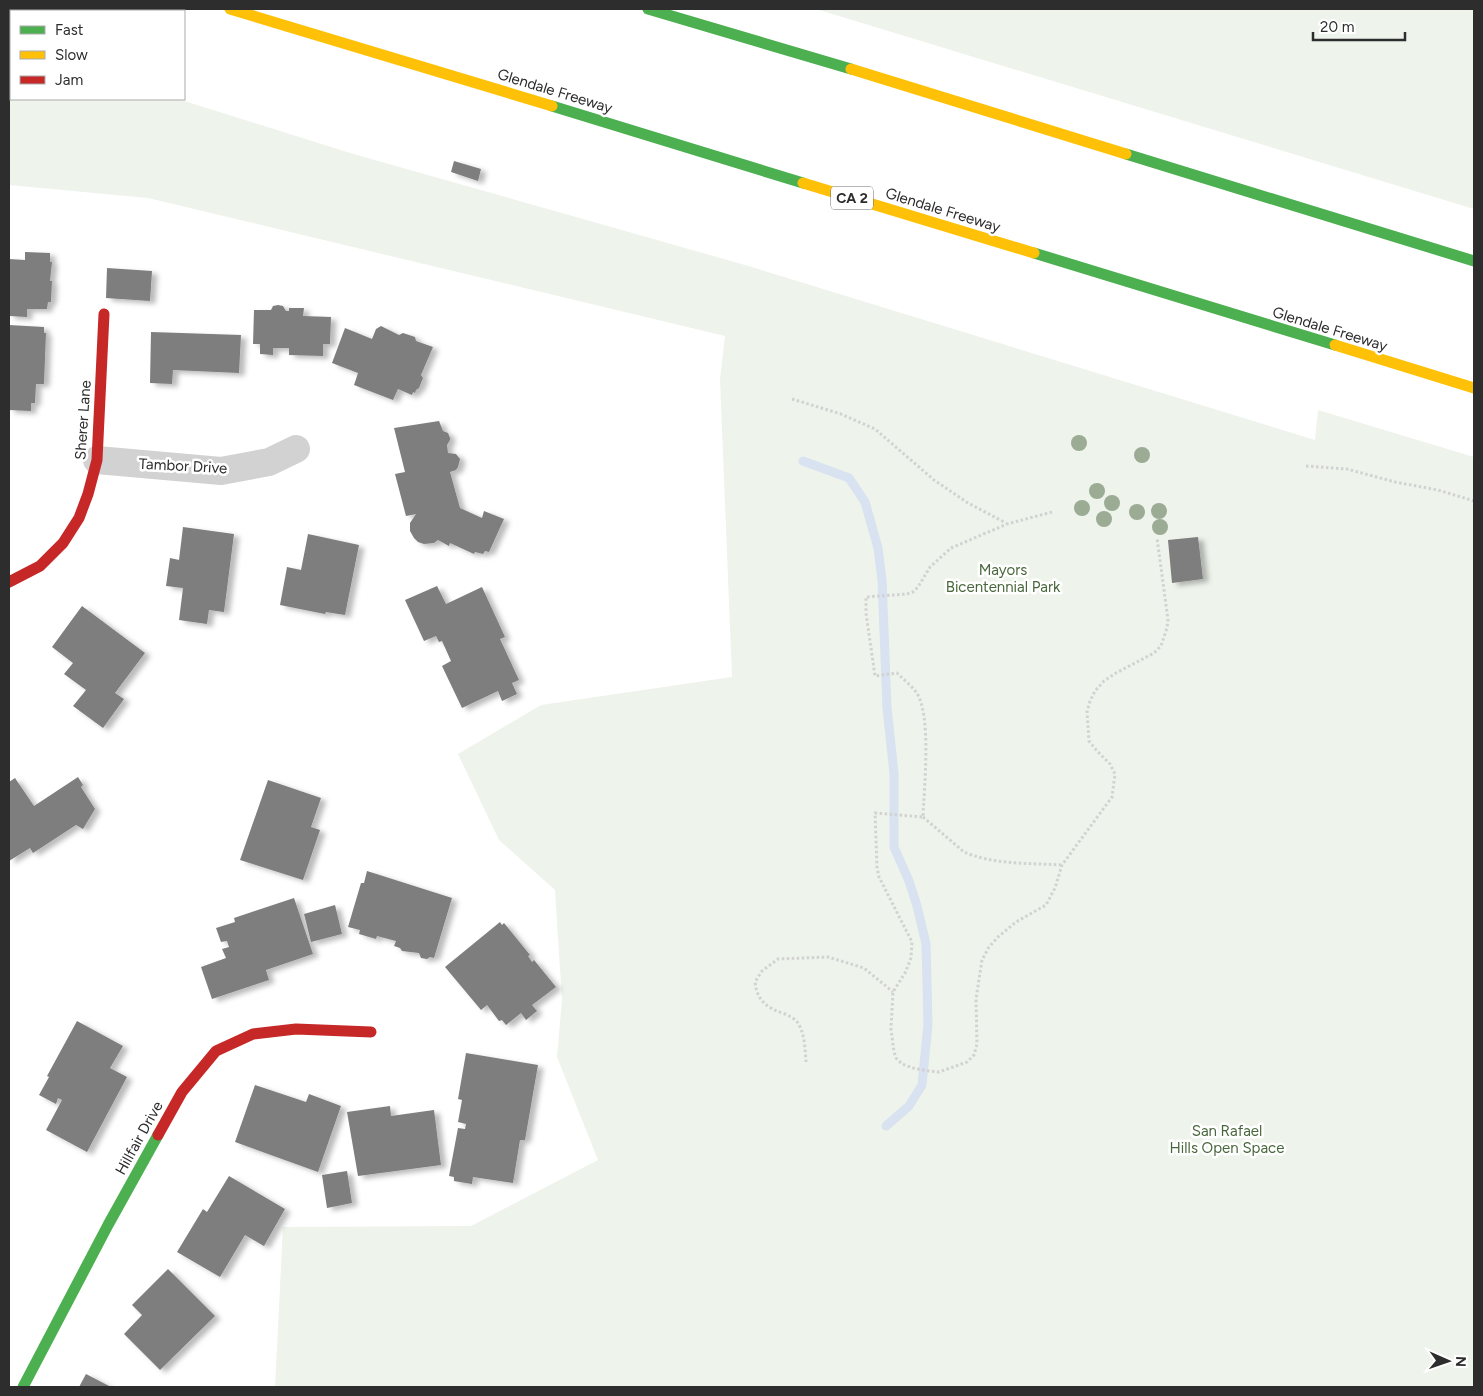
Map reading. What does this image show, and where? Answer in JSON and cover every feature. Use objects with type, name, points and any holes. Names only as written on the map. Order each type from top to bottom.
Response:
[{"type":"main road","name":"Glendale Freeway","points":[[230,9],[548,104],[1474,388]]},
{"type":"main road","points":[[648,9],[776,46],[1474,261]]},
{"type":"main road","name":"Sherer Lane","points":[[9,582],[40,566],[63,543],[79,518],[88,494],[97,460],[104,314]]},
{"type":"main road","name":"Hillfair Drive","points":[[23,1387],[108,1225],[182,1092],[216,1051],[253,1034],[296,1029],[371,1032]]},
{"type":"street","name":"Tambor Drive","points":[[97,460],[221,471],[269,462],[296,449]]},
{"type":"path","points":[[792,399],[842,414],[875,429],[934,480],[968,503],[1007,524]]},
{"type":"path","points":[[1306,466],[1347,469],[1396,482],[1438,490],[1474,501]]},
{"type":"path","points":[[923,817],[926,743],[923,711],[916,692],[897,672],[875,676],[866,613],[866,597],[913,592],[930,567],[951,548],[1007,524],[1052,512]]},
{"type":"path","points":[[1062,865],[995,861],[972,856],[964,852],[923,817],[875,813],[877,867],[883,886],[912,942],[911,958],[905,973],[893,992],[891,1029],[894,1052],[896,1058],[902,1064],[913,1068],[939,1072],[967,1062],[974,1055],[977,1044],[976,999],[982,960],[989,947],[998,937],[1016,922],[1046,905],[1055,888],[1062,865],[1112,797],[1115,774],[1110,764],[1089,741],[1087,712],[1095,690],[1104,681],[1161,646],[1167,628],[1167,611],[1157,538]]},
{"type":"path","points":[[806,1062],[804,1046],[797,1022],[761,1001],[756,992],[755,982],[762,971],[778,959],[828,957],[864,968],[893,992]]},
{"type":"green space","points":[[816,9],[1474,9],[1474,209]]},
{"type":"green space","points":[[10,62],[10,100],[181,100],[350,153],[745,265],[1315,440],[1318,410],[1474,457],[1474,1387],[275,1387],[283,1227],[471,1226],[598,1160],[557,1057],[562,1000],[555,890],[499,840],[458,754],[541,705],[732,677],[720,379],[725,336],[148,198],[9,185]]},
{"type":"building","points":[[454,161],[481,169],[478,181],[451,172]]},
{"type":"building","points":[[25,252],[50,253],[50,262],[52,262],[50,281],[52,281],[51,302],[48,302],[47,309],[27,309],[27,317],[9,316],[9,259],[25,260]]},
{"type":"building","points":[[107,268],[152,271],[150,301],[106,298]]},
{"type":"building","points":[[273,306],[283,306],[286,311],[289,311],[289,308],[304,308],[303,316],[331,317],[330,344],[323,344],[323,356],[289,355],[289,348],[273,348],[273,355],[260,354],[260,344],[253,344],[254,310],[271,310]]},
{"type":"building","points":[[9,325],[44,327],[44,333],[46,333],[44,384],[36,384],[35,403],[31,403],[31,411],[9,410]]},
{"type":"building","points":[[381,326],[399,335],[403,333],[415,337],[416,341],[433,347],[421,375],[423,378],[419,388],[412,395],[398,389],[393,400],[354,385],[358,373],[332,363],[345,328],[372,339],[376,329]]},
{"type":"building","points":[[151,332],[241,335],[239,373],[173,370],[172,384],[150,383]]},
{"type":"building","points":[[439,421],[443,431],[448,433],[450,438],[447,445],[448,453],[456,454],[460,459],[456,470],[450,472],[460,508],[482,518],[484,511],[504,519],[489,552],[485,551],[483,554],[475,552],[474,554],[450,543],[449,546],[438,540],[434,543],[424,544],[418,542],[410,531],[410,523],[416,514],[406,516],[395,474],[405,472],[394,428]]},
{"type":"building","points":[[183,527],[234,534],[224,612],[209,610],[207,624],[179,620],[183,588],[166,586],[170,558],[179,560]]},
{"type":"building","points":[[308,534],[359,545],[345,615],[326,612],[325,614],[280,605],[287,567],[301,570]]},
{"type":"building","points":[[1198,537],[1203,579],[1172,583],[1168,540]]},
{"type":"building","points":[[437,586],[446,604],[482,587],[505,637],[500,639],[519,680],[512,683],[517,694],[502,701],[498,691],[462,708],[442,666],[451,661],[442,641],[439,642],[436,636],[424,641],[405,600]]},
{"type":"building","points":[[82,606],[145,653],[115,693],[124,699],[103,728],[73,706],[86,690],[64,674],[73,663],[52,647]]},
{"type":"building","points":[[78,777],[83,785],[81,787],[95,809],[83,829],[76,825],[33,853],[30,848],[9,861],[9,782],[15,778],[34,806]]},
{"type":"building","points":[[268,780],[321,798],[311,827],[320,830],[303,880],[240,860]]},
{"type":"building","points":[[367,871],[452,898],[434,958],[421,958],[419,953],[402,951],[394,946],[396,941],[377,936],[376,939],[359,934],[360,930],[348,927],[361,883],[364,883]]},
{"type":"building","points":[[294,898],[313,954],[266,970],[269,980],[212,999],[201,967],[226,958],[222,949],[229,947],[227,941],[221,942],[216,928],[235,922],[234,918]]},
{"type":"building","points":[[335,905],[342,934],[311,942],[304,914]]},
{"type":"building","points":[[500,922],[502,925],[504,923],[530,955],[528,956],[532,962],[534,960],[556,987],[532,1005],[537,1011],[526,1020],[521,1013],[506,1025],[502,1020],[499,1021],[487,1005],[481,1010],[445,967]]},
{"type":"building","points":[[77,1021],[123,1046],[110,1068],[127,1077],[87,1152],[46,1130],[62,1100],[58,1098],[56,1104],[39,1095],[49,1077],[47,1076]]},
{"type":"building","points":[[466,1053],[538,1065],[525,1140],[520,1140],[513,1183],[473,1177],[472,1184],[454,1181],[454,1177],[449,1176],[458,1128],[465,1129],[466,1124],[458,1122],[462,1100],[458,1099]]},
{"type":"building","points":[[255,1085],[306,1102],[309,1094],[341,1106],[318,1172],[235,1142]]},
{"type":"building","points":[[390,1106],[391,1116],[434,1110],[441,1165],[358,1176],[347,1112]]},
{"type":"building","points":[[347,1171],[352,1203],[327,1208],[322,1175]]},
{"type":"building","points":[[229,1176],[285,1209],[264,1246],[245,1235],[220,1277],[177,1252],[203,1209],[207,1212]]},
{"type":"building","points":[[168,1269],[215,1316],[160,1370],[124,1334],[142,1315],[132,1305]]},
{"type":"building","points":[[86,1374],[111,1387],[79,1387]]},
{"type":"waterway","points":[[803,461],[849,478],[865,502],[878,548],[882,580],[887,708],[894,773],[894,847],[909,881],[926,944],[928,1024],[922,1085],[909,1106],[886,1126]]},
{"type":"traffic: fast","points":[[648,9],[851,69]]},
{"type":"traffic: fast","points":[[552,106],[803,183]]},
{"type":"traffic: fast","points":[[1126,154],[1474,261]]},
{"type":"traffic: fast","points":[[1034,253],[1335,345]]},
{"type":"traffic: fast","points":[[23,1387],[108,1225],[158,1135]]},
{"type":"traffic: slow","points":[[230,9],[552,106]]},
{"type":"traffic: slow","points":[[851,69],[1126,154]]},
{"type":"traffic: slow","points":[[803,183],[1034,253]]},
{"type":"traffic: slow","points":[[1335,345],[1474,388]]},
{"type":"traffic: jam","points":[[9,582],[40,566],[63,543],[79,518],[88,494],[97,460],[104,314]]},
{"type":"traffic: jam","points":[[158,1135],[182,1092],[216,1051],[253,1034],[296,1029],[371,1032]]},
{"type":"park label","name":"Mayors Bicentennial Park","points":[[1003,578]]},
{"type":"park label","name":"San Rafael Hills Open Space","points":[[1227,1140]]}]
